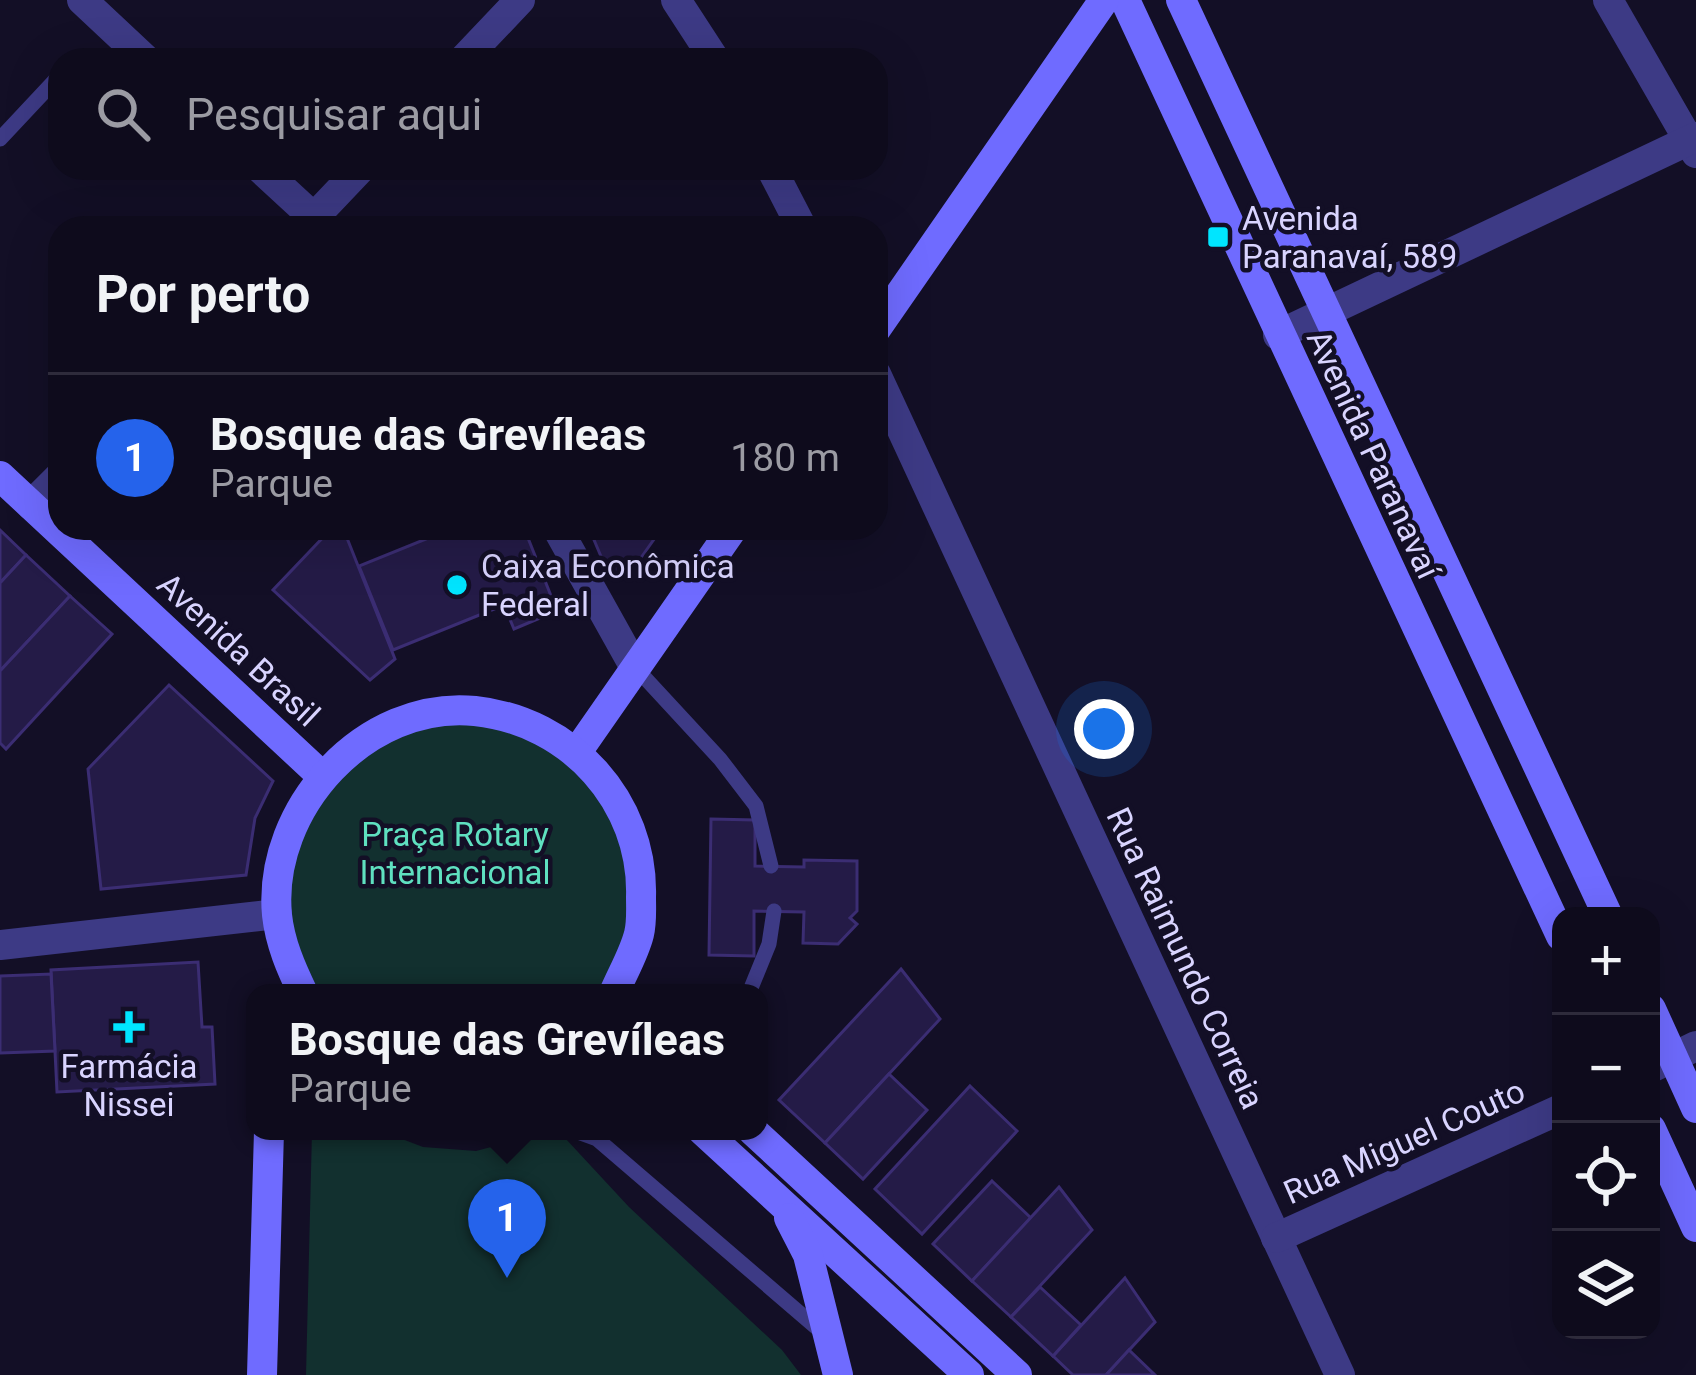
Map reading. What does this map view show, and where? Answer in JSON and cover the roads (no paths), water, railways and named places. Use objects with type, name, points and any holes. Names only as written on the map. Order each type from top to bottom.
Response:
[{"type":"main road","points":[[888,311],[1104,0]]},
{"type":"main road","name":"Avenida Paranavaí","points":[[1126,0],[1552,917]]},
{"type":"main road","name":"Avenida Paranavaí","points":[[1181,0],[1604,907]]},
{"type":"main road","name":"Avenida Brasil","points":[[0,476],[48,520]]},
{"type":"main road","name":"Avenida Brasil","points":[[69,540],[323,777]]},
{"type":"main road","points":[[578,752],[725,540]]},
{"type":"main road","points":[[298,984],[286,959],[277,914],[279,865],[294,818],[323,777],[365,739],[417,716],[473,710],[529,723],[578,752],[620,802],[642,865],[640,932],[619,984]]},
{"type":"main road","points":[[1653,1015],[1696,1108]]},
{"type":"main road","points":[[262,1375],[269,1140]]},
{"type":"main road","points":[[713,1140],[969,1375]]},
{"type":"main road","points":[[763,1140],[1018,1375]]},
{"type":"main road","points":[[1660,1149],[1696,1227]]},
{"type":"main road","points":[[778,1197],[808,1255],[838,1375]]},
{"type":"street","points":[[82,0],[133,48]]},
{"type":"street","points":[[474,48],[520,0]]},
{"type":"street","points":[[676,0],[707,48]]},
{"type":"street","points":[[1278,335],[1694,144],[1608,0]]},
{"type":"street","points":[[271,180],[305,216]]},
{"type":"street","points":[[321,216],[351,180]]},
{"type":"street","points":[[777,180],[796,216]]},
{"type":"street","name":"Rua Raimundo Correia","points":[[888,400],[1340,1375]]},
{"type":"street","points":[[32,505],[48,488]]},
{"type":"street","points":[[564,540],[634,666]]},
{"type":"street","points":[[0,945],[277,914]]},
{"type":"street","name":"Rua Miguel Couto","points":[[1276,1238],[1552,1113]]},
{"type":"lane","points":[[0,139],[48,88]]},
{"type":"lane","points":[[634,666],[720,759],[756,806],[771,866]]},
{"type":"lane","points":[[753,984],[769,944],[774,911]]},
{"type":"lane","points":[[598,1140],[831,1340]]},
{"type":"place","name":"Avenida Paranavaí, 589","points":[[1218,237]]},
{"type":"place","name":"Caixa Econômica Federal","points":[[457,585]]},
{"type":"place","name":"Farmácia Nissei","points":[[129,1027]]},
{"type":"place","name":"Bosque das Grevíleas","points":[[507,1278]]},
{"type":"park label","name":"Praça Rotary Internacional","points":[[455,853]]}]
